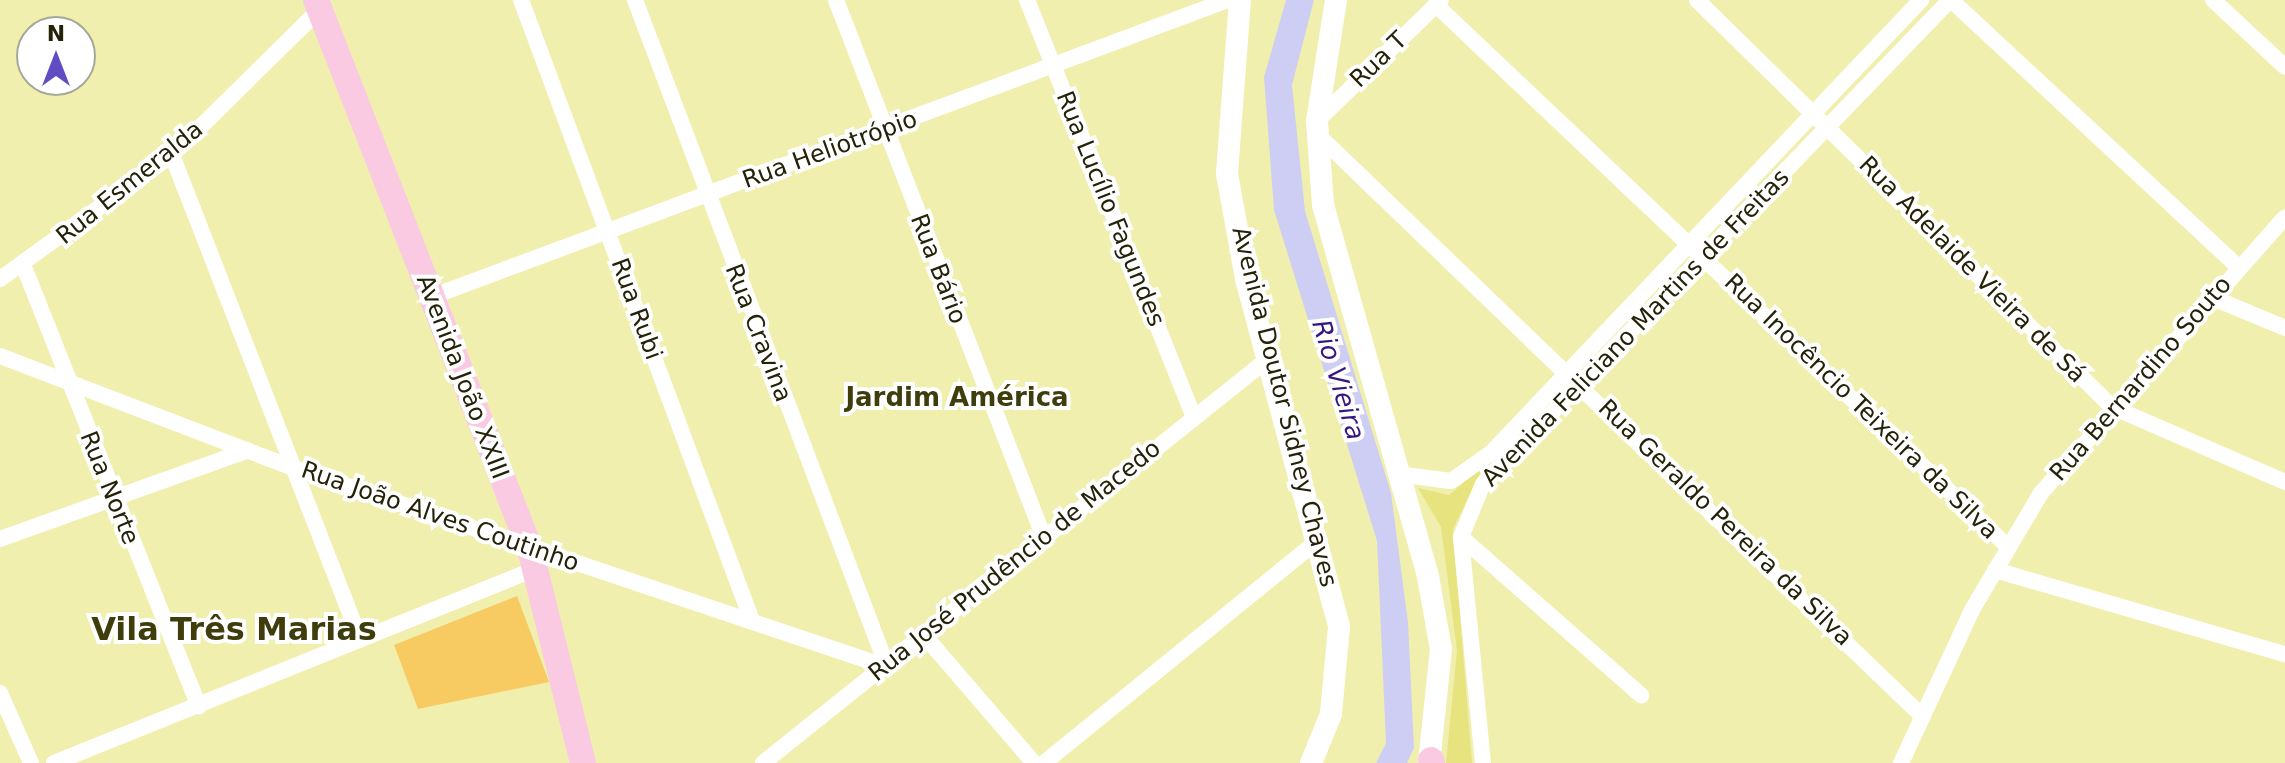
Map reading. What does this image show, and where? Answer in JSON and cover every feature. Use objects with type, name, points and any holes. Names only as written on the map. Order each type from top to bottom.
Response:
[{"type":"main road","name":"Avenida Doutor Sidney Chaves","points":[[1240,0],[1227,174],[1268,359],[1320,539],[1339,627],[1331,714],[1311,763]]},
{"type":"main road","points":[[1336,0],[1317,127],[1323,205],[1397,474],[1441,649],[1431,762]]},
{"type":"main road","name":"Avenida João XXIII","points":[[318,4],[532,559],[583,763]]},
{"type":"street","name":"Rua Rubi","points":[[521,0],[751,618]]},
{"type":"street","name":"Rua Cravina","points":[[635,0],[705,196],[885,665]]},
{"type":"street","name":"Rua Bário","points":[[836,0],[884,131],[1044,538]]},
{"type":"street","name":"Rua Lucílio Fagundes","points":[[1027,0],[1194,418]]},
{"type":"street","name":"Rua Heliotrópio","points":[[431,297],[609,234],[1228,0]]},
{"type":"street","name":"Rua Adelaide Vieira de Sá","points":[[1697,0],[2112,407],[2285,482]]},
{"type":"street","name":"Avenida Feliciano Martins de Freitas","points":[[1397,474],[1436,483],[1470,471],[1921,0]]},
{"type":"street","name":"Avenida Feliciano Martins de Freitas","points":[[1483,763],[1461,537],[1483,484],[1950,0]]},
{"type":"street","points":[[1950,0],[2239,268]]},
{"type":"street","points":[[2213,0],[2285,67]]},
{"type":"street","name":"Rua T","points":[[1317,127],[1438,2]]},
{"type":"street","name":"Rua Inocêncio Teixeira da Silva","points":[[1438,2],[2007,546]]},
{"type":"street","name":"Rua Esmeralda","points":[[0,279],[24,267],[172,155],[318,4]]},
{"type":"street","name":"Rua Geraldo Pereira da Silva","points":[[1317,127],[1923,717]]},
{"type":"street","points":[[172,155],[360,639]]},
{"type":"street","name":"Rua Bernardino Souto","points":[[1901,763],[2007,546],[2075,446],[2285,217]]},
{"type":"street","name":"Rua Norte","points":[[24,267],[112,497],[199,706]]},
{"type":"street","points":[[2211,297],[2285,328]]},
{"type":"street","name":"Rua João Alves Coutinho","points":[[0,356],[532,559],[751,618],[885,665]]},
{"type":"street","name":"Rua José Prudêncio de Macedo","points":[[763,763],[1268,359]]},
{"type":"street","points":[[0,539],[248,450]]},
{"type":"street","points":[[1461,537],[1641,695]]},
{"type":"street","points":[[1044,763],[1320,539]]},
{"type":"street","points":[[54,763],[360,639],[532,559]]},
{"type":"street","points":[[1995,570],[2285,654]]},
{"type":"street","points":[[923,634],[1034,763]]},
{"type":"street","points":[[0,693],[31,763]]},
{"type":"shaded area","points":[[1483,467],[1453,529],[1472,763],[1446,763],[1457,650],[1441,527],[1418,488],[1449,495]]},
{"type":"water","name":"Rio Vieira","points":[[1286,0],[1314,0],[1292,85],[1305,211],[1391,493],[1408,622],[1414,748],[1407,763],[1376,763],[1386,743],[1377,541],[1274,210],[1264,77]]},
{"type":"building","points":[[517,596],[549,682],[418,709],[394,645]]},
{"type":"district","name":"Jardim América","points":[[957,398]]},
{"type":"district","name":"Vila Três Marias","points":[[234,629]]}]
